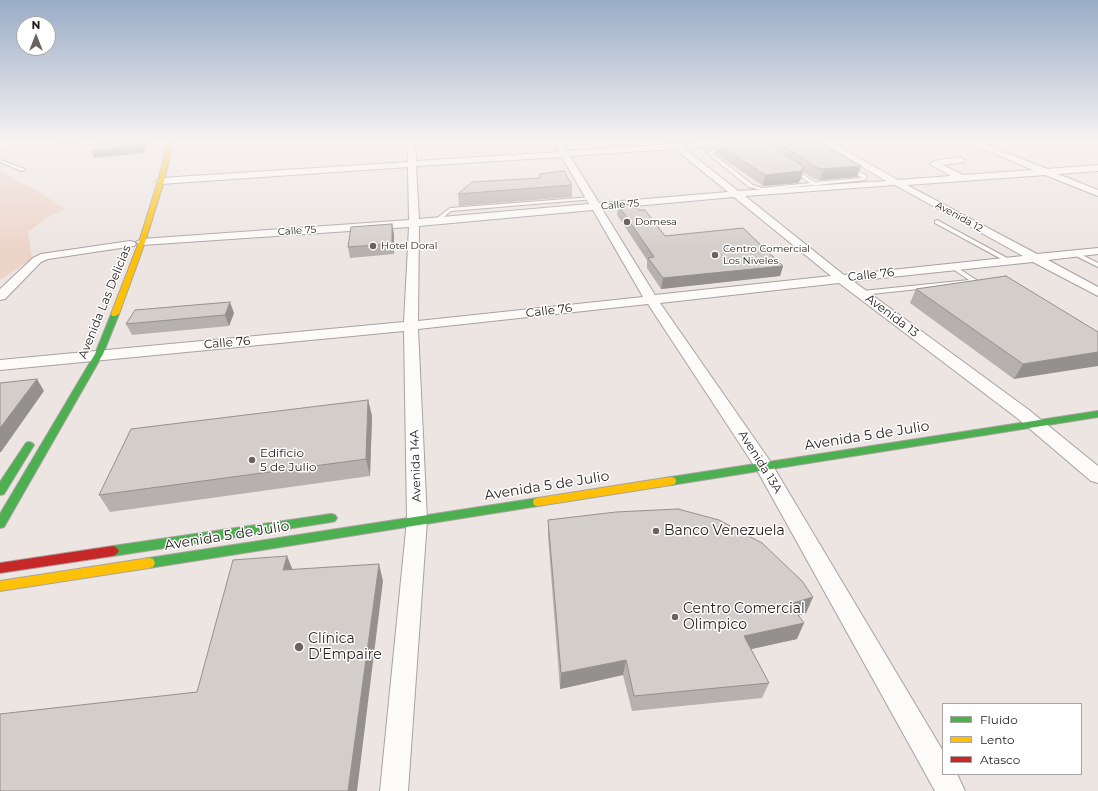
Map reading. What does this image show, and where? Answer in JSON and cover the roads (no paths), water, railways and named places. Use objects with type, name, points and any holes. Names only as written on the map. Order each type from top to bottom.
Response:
[{"type":"main road","name":"Avenida Las Delicias","points":[[0,524],[91,353],[162,177]]},
{"type":"main road","points":[[126,255],[135,241]]},
{"type":"main road","points":[[78,369],[91,353]]},
{"type":"main road","points":[[1007,416],[1023,414]]},
{"type":"main road","name":"Avenida 5 de Julio","points":[[0,586],[418,509],[1037,418],[1098,414]]},
{"type":"main road","points":[[0,491],[33,440]]},
{"type":"main road","name":"Avenida 5 de Julio","points":[[0,568],[339,517]]},
{"type":"street","points":[[161,181],[221,177]]},
{"type":"street","name":"Avenida 14A","points":[[394,791],[418,509],[411,326],[414,223],[412,177]]},
{"type":"street","name":"Avenida 13A","points":[[580,177],[652,299],[758,458],[951,791]]},
{"type":"street","name":"Avenida 13","points":[[716,177],[840,278],[1023,414],[1037,418],[1098,476]]},
{"type":"street","name":"Avenida 12","points":[[886,177],[1032,258],[1098,292]]},
{"type":"street","name":"Calle 75","points":[[0,296],[37,260],[45,256],[55,253],[135,241],[414,223],[595,202],[738,194],[819,186],[897,183],[978,177]]},
{"type":"street","points":[[1060,177],[1098,193]]},
{"type":"street","name":"Calle 76","points":[[0,365],[91,353],[411,326],[1098,251]]},
{"type":"lane","points":[[741,177],[756,188],[762,189],[819,186],[860,180],[865,178],[863,177]]},
{"type":"lane","points":[[805,177],[819,186]]},
{"type":"lane","points":[[938,222],[1007,260]]},
{"type":"lane","points":[[1074,253],[1098,265]]},
{"type":"lane","points":[[862,293],[975,281],[952,266]]},
{"type":"place","name":"Domesa","points":[[627,222]]},
{"type":"place","name":"Hotel Doral","points":[[373,246]]},
{"type":"place","name":"Centro Comercial Los Niveles","points":[[715,255]]},
{"type":"place","name":"Edificio 5 de Julio","points":[[252,460]]},
{"type":"place","name":"Banco Venezuela","points":[[656,531]]},
{"type":"place","name":"Centro Comercial Olimpico","points":[[675,617]]},
{"type":"place","name":"Clínica D'Empaire","points":[[299,647]]}]
